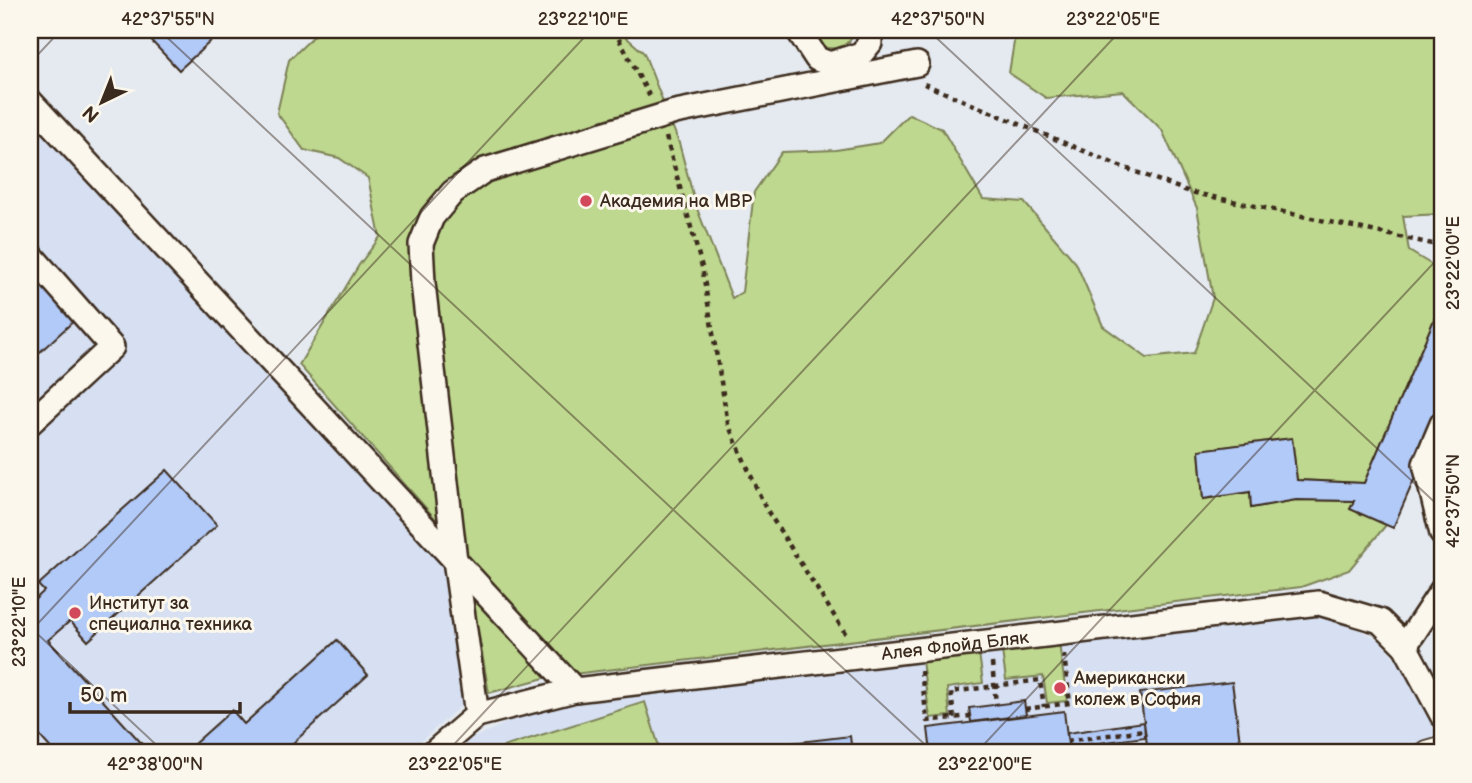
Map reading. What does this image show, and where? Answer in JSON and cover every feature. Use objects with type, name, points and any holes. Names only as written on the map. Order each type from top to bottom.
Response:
[{"type":"street","points":[[798,30],[817,59],[830,64],[861,54],[870,43],[869,30]]},
{"type":"street","points":[[477,715],[455,560],[423,282],[421,244],[432,217],[453,192],[485,170],[675,112],[917,64]]},
{"type":"street","points":[[30,101],[575,690]]},
{"type":"street","points":[[30,254],[112,347],[30,423]]},
{"type":"street","points":[[1442,424],[1425,464],[1442,534]]},
{"type":"street","points":[[1405,646],[1442,590]]},
{"type":"street","name":"Алея Флойд Бляк","points":[[433,753],[477,715],[575,690],[1319,603],[1380,621],[1405,646],[1442,715]]},
{"type":"street","points":[[1428,753],[1442,749]]},
{"type":"path","points":[[614,30],[661,116],[702,267],[728,424],[765,507],[860,656]]},
{"type":"path","points":[[889,69],[1117,165],[1190,192],[1442,246]]},
{"type":"path","points":[[1025,709],[1070,704],[1061,633]]},
{"type":"path","points":[[989,641],[996,704]]},
{"type":"path","points":[[918,650],[927,721],[970,716]]},
{"type":"path","points":[[954,718],[951,692],[1040,680],[1044,707]]},
{"type":"path","points":[[1068,741],[1144,730]]},
{"type":"shaded area","points":[[30,122],[442,563],[462,705],[407,753],[30,753]]},
{"type":"shaded area","name":"Американски колеж в София","points":[[1300,615],[1344,623],[1378,639],[1396,659],[1442,744],[1442,753],[454,753],[467,741],[521,716],[570,705]]},
{"type":"green space","points":[[320,30],[618,30],[644,53],[679,143],[696,206],[732,298],[742,292],[754,192],[782,152],[836,150],[880,143],[909,114],[942,129],[983,199],[1024,202],[1076,263],[1103,326],[1147,358],[1194,353],[1213,298],[1197,208],[1162,130],[1123,91],[1046,98],[1009,73],[1016,30],[1442,30],[1442,214],[1403,216],[1409,251],[1442,271],[1442,301],[1364,483],[1297,480],[1292,438],[1199,450],[1203,499],[1250,492],[1251,508],[1296,500],[1354,501],[1351,509],[1386,525],[1349,570],[1301,587],[548,677],[489,693],[464,551],[299,365],[359,265],[380,237],[368,178],[339,158],[304,150],[277,113],[289,60]]},
{"type":"green space","points":[[808,30],[856,30],[846,44],[832,48],[820,46]]},
{"type":"green space","points":[[1059,643],[1067,701],[1047,703],[1043,676],[1006,680],[1002,651]]},
{"type":"green space","points":[[979,653],[983,683],[947,688],[950,716],[930,718],[922,661]]},
{"type":"green space","points":[[645,702],[661,753],[484,753]]},
{"type":"building","points":[[141,30],[223,30],[179,70]]},
{"type":"building","points":[[30,268],[76,319],[30,361]]},
{"type":"building","points":[[1442,301],[1442,416],[1393,528],[1350,509],[1354,501],[1296,500],[1251,508],[1250,492],[1203,499],[1199,450],[1292,438],[1297,480],[1364,483]]},
{"type":"building","name":"Институт за специална техника","points":[[167,470],[217,525],[88,641],[70,621],[48,640],[144,746],[136,753],[55,753],[30,725],[30,604],[44,591],[38,585]]},
{"type":"building","points":[[337,640],[368,675],[282,753],[270,753],[266,749],[262,753],[184,753],[232,710],[244,724]]},
{"type":"building","points":[[1232,682],[1240,741],[1202,746],[1203,753],[1183,753],[1182,748],[1148,752],[1140,693]]},
{"type":"building","points":[[1024,701],[1026,715],[971,722],[969,708]]},
{"type":"building","points":[[1064,711],[1069,753],[931,753],[928,728]]},
{"type":"building","points":[[1144,722],[1145,737],[1069,747],[1067,733]]},
{"type":"building","points":[[850,736],[852,753],[758,753],[758,747]]},
{"type":"building","points":[[931,750],[931,753],[903,753]]},
{"type":"place","name":"Академия на МВР","points":[[586,201]]},
{"type":"place","name":"Институт за специална техника","points":[[75,613]]},
{"type":"place","name":"Американски колеж в София","points":[[1060,688]]}]
